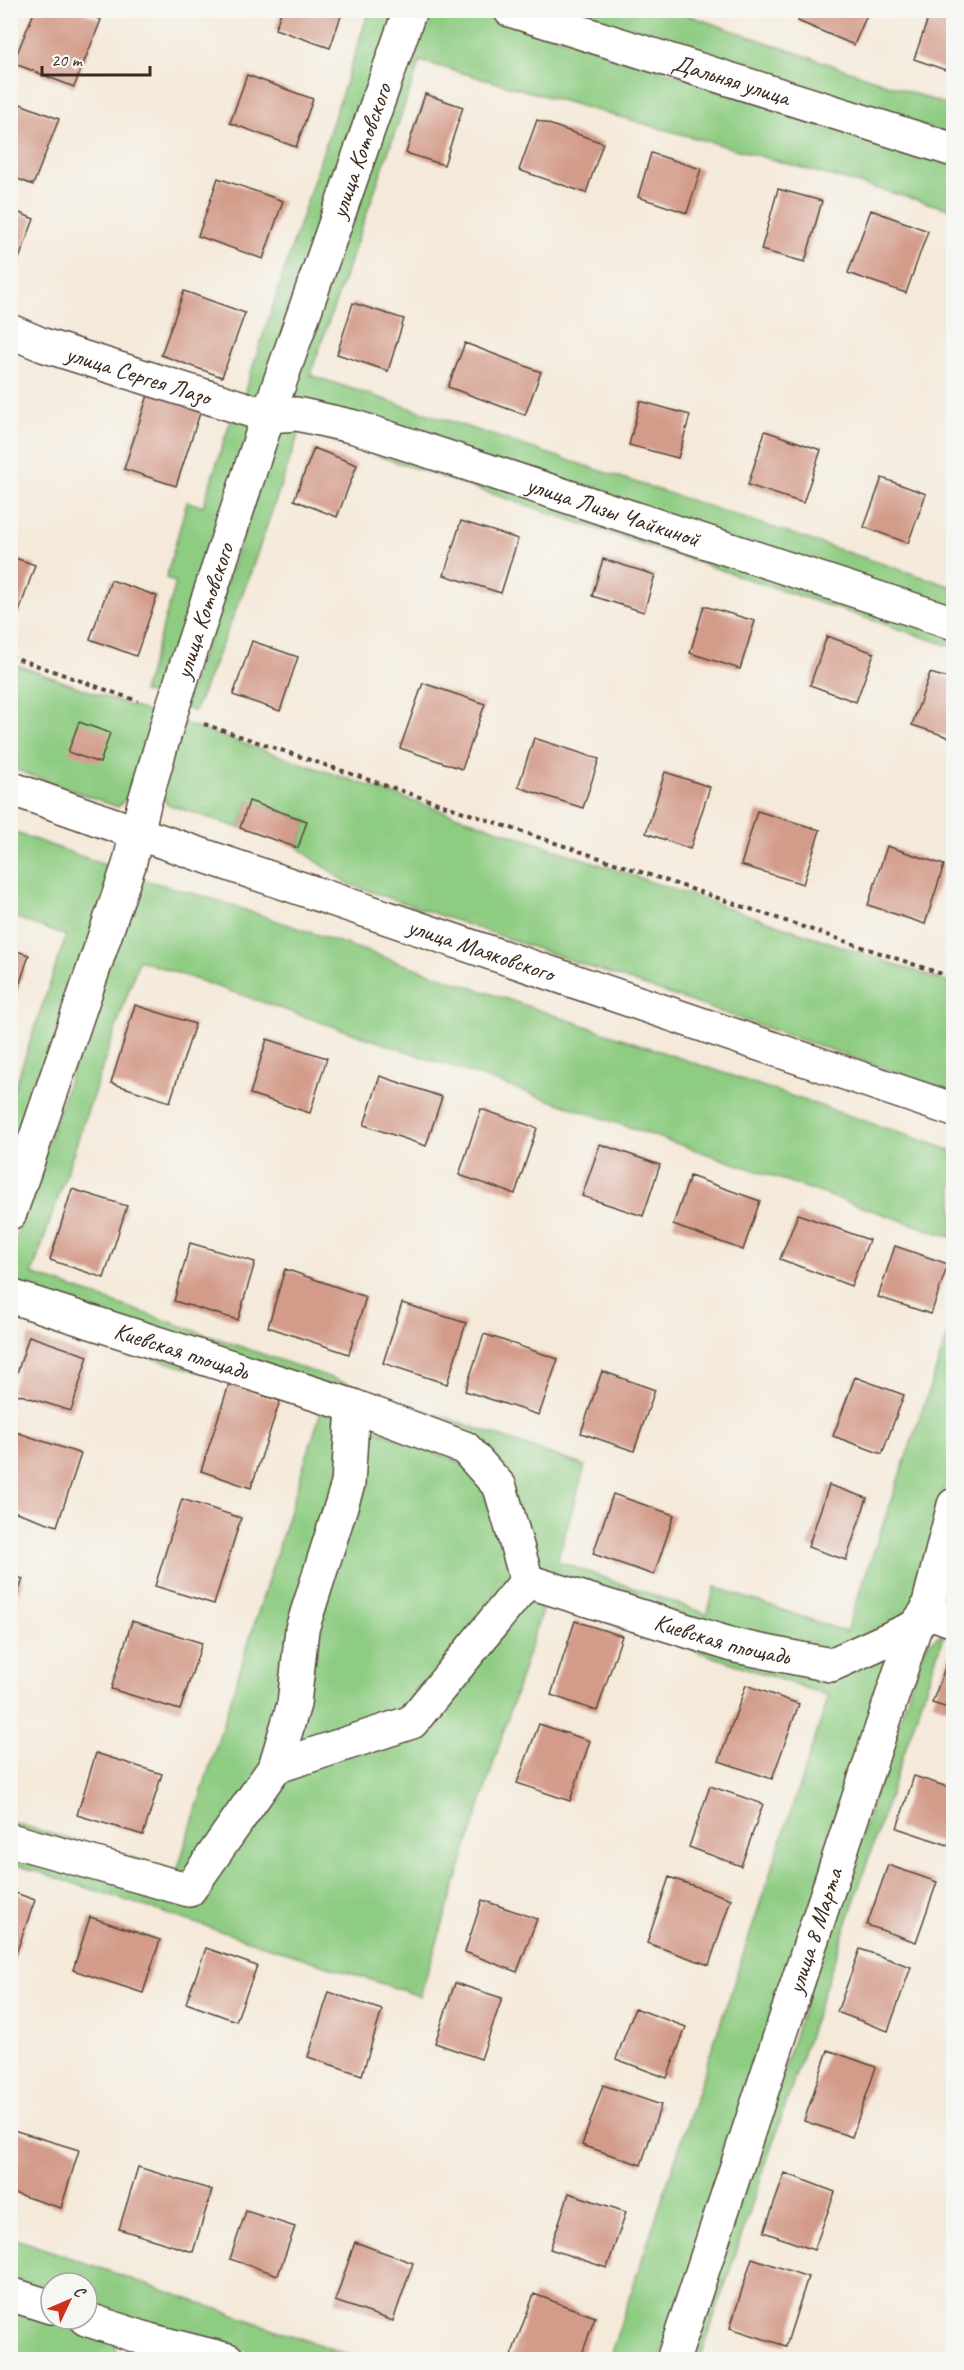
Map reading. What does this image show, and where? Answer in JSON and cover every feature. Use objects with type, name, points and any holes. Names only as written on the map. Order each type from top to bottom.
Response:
[{"type":"street","name":"улица Котовского","points":[[10,1214],[129,865],[171,712],[268,417],[410,10]]},
{"type":"street","name":"Дальняя улица","points":[[510,10],[954,150]]},
{"type":"street","name":"улица Сергея Лазо","points":[[10,331],[43,345],[268,417]]},
{"type":"street","name":"улица Лизы Чайкиной","points":[[268,417],[297,414],[355,427],[954,623]]},
{"type":"street","name":"улица Маяковского","points":[[10,788],[954,1110]]},
{"type":"street","name":"Киевская площадь","points":[[10,1296],[353,1406],[465,1448],[500,1487],[527,1581],[736,1646],[831,1665],[932,1620]]},
{"type":"street","points":[[10,1840],[189,1890],[275,1767],[294,1704],[302,1629],[348,1484],[353,1406]]},
{"type":"street","name":"улица 8 Марта","points":[[673,2360],[932,1620],[954,1505]]},
{"type":"street","points":[[275,1767],[412,1722],[527,1581]]},
{"type":"street","points":[[10,2294],[39,2303]]},
{"type":"street","points":[[99,2326],[146,2350],[228,2360]]},
{"type":"path","points":[[10,656],[954,978]]},
{"type":"green space","points":[[369,11],[397,11],[259,406],[242,400]]},
{"type":"green space","points":[[419,11],[477,11],[953,162],[953,210],[420,61],[310,375],[953,587],[953,612],[284,400]]},
{"type":"green space","points":[[555,11],[676,11],[953,107],[953,136]]},
{"type":"green space","points":[[233,413],[254,419],[165,698],[143,692],[176,583],[166,578],[187,502],[203,506]]},
{"type":"green space","points":[[295,420],[953,632],[953,647],[300,430],[249,577],[195,711],[184,708],[281,423]]},
{"type":"green space","points":[[11,663],[162,717],[140,783],[118,807],[11,768]]},
{"type":"green space","points":[[177,721],[953,984],[953,1092],[349,884],[298,848],[307,821],[249,801],[240,828],[167,804],[156,789]]},
{"type":"green space","points":[[11,831],[119,870],[11,1183],[11,1098],[66,936],[11,916]]},
{"type":"green space","points":[[137,878],[210,898],[953,1151],[953,1238],[139,960],[32,1274],[585,1466],[557,1561],[707,1614],[715,1587],[846,1632],[953,1320],[953,1451],[916,1605],[904,1619],[832,1655],[536,1576],[508,1482],[11,1288],[11,1252]]},
{"type":"green space","points":[[11,1304],[347,1410],[341,1480],[268,1763],[187,1881],[11,1832],[11,1822],[177,1871],[322,1408],[16,1318],[11,1333]]},
{"type":"green space","points":[[363,1419],[460,1456],[493,1492],[519,1579],[409,1713],[288,1755]]},
{"type":"green space","points":[[531,1589],[827,1675],[902,1640],[660,2359],[609,2359],[829,1696],[545,1600],[420,1996],[11,1863],[10,1849],[194,1900],[282,1773],[416,1729]]},
{"type":"green space","points":[[945,1631],[700,2359],[686,2360],[924,1647]]},
{"type":"green space","points":[[11,2237],[360,2359],[282,2359],[152,2327],[99,2310],[99,2271],[39,2271],[39,2290],[11,2281]]},
{"type":"green space","points":[[10,2308],[39,2317],[39,2331],[83,2331],[115,2341],[118,2359],[31,2359],[11,2352]]},
{"type":"building","points":[[35,10],[78,10],[101,20],[74,87],[13,63]]},
{"type":"building","points":[[282,10],[343,10],[330,48],[275,29]]},
{"type":"building","points":[[803,10],[869,10],[854,45],[798,21]]},
{"type":"building","points":[[931,10],[954,10],[954,73],[914,59]]},
{"type":"building","points":[[247,75],[313,99],[296,147],[230,123]]},
{"type":"building","points":[[425,94],[463,107],[444,165],[406,153]]},
{"type":"building","points":[[10,100],[59,119],[33,185],[10,176]]},
{"type":"building","points":[[537,120],[603,143],[586,193],[519,170]]},
{"type":"building","points":[[651,153],[701,169],[687,213],[638,197]]},
{"type":"building","points":[[218,178],[283,201],[263,259],[198,236]]},
{"type":"building","points":[[778,189],[822,201],[805,262],[761,250]]},
{"type":"building","points":[[10,209],[34,219],[11,280],[10,280]]},
{"type":"building","points":[[871,210],[928,231],[906,293],[848,273]]},
{"type":"building","points":[[184,291],[245,313],[222,377],[161,355]]},
{"type":"building","points":[[353,303],[404,319],[388,371],[337,354]]},
{"type":"building","points":[[465,343],[541,372],[525,415],[448,387]]},
{"type":"building","points":[[150,389],[202,407],[176,486],[124,469]]},
{"type":"building","points":[[640,401],[690,415],[678,458],[629,445]]},
{"type":"building","points":[[765,431],[821,450],[803,503],[748,485]]},
{"type":"building","points":[[314,448],[357,465],[337,517],[294,500]]},
{"type":"building","points":[[882,478],[926,494],[908,543],[864,527]]},
{"type":"building","points":[[461,521],[518,539],[501,593],[444,575]]},
{"type":"building","points":[[10,556],[35,565],[18,615],[10,612]]},
{"type":"building","points":[[603,559],[655,575],[644,612],[592,596]]},
{"type":"building","points":[[111,580],[157,596],[136,656],[90,639]]},
{"type":"building","points":[[704,606],[755,621],[740,669],[690,653]]},
{"type":"building","points":[[827,636],[874,653],[856,702],[810,685]]},
{"type":"building","points":[[252,641],[298,657],[280,711],[233,695]]},
{"type":"building","points":[[930,673],[954,680],[954,739],[912,725]]},
{"type":"building","points":[[423,683],[485,704],[462,769],[400,748]]},
{"type":"building","points":[[79,722],[110,733],[100,763],[68,752]]},
{"type":"building","points":[[534,738],[599,759],[583,808],[518,787]]},
{"type":"building","points":[[665,772],[710,787],[690,849],[646,833]]},
{"type":"building","points":[[249,801],[307,821],[298,848],[240,828]]},
{"type":"building","points":[[757,811],[820,830],[803,884],[741,865]]},
{"type":"building","points":[[887,846],[944,865],[925,924],[868,905]]},
{"type":"building","points":[[10,949],[29,955],[13,1005],[10,1005]]},
{"type":"building","points":[[135,1005],[195,1024],[170,1102],[111,1083]]},
{"type":"building","points":[[267,1039],[327,1058],[310,1113],[250,1094]]},
{"type":"building","points":[[380,1076],[442,1097],[426,1146],[364,1125]]},
{"type":"building","points":[[481,1109],[537,1128],[515,1194],[459,1175]]},
{"type":"building","points":[[600,1144],[660,1165],[643,1216],[582,1196]]},
{"type":"building","points":[[690,1176],[760,1201],[743,1250],[673,1225]]},
{"type":"building","points":[[72,1189],[127,1206],[104,1278],[50,1260]]},
{"type":"building","points":[[798,1214],[869,1240],[851,1286],[780,1259]]},
{"type":"building","points":[[190,1243],[255,1262],[238,1320],[174,1301]]},
{"type":"building","points":[[895,1246],[948,1264],[931,1314],[878,1297]]},
{"type":"building","points":[[285,1269],[366,1297],[349,1354],[268,1327]]},
{"type":"building","points":[[402,1303],[466,1323],[447,1384],[383,1363]]},
{"type":"building","points":[[484,1334],[558,1359],[539,1415],[465,1391]]},
{"type":"building","points":[[29,1336],[88,1356],[71,1411],[11,1392]]},
{"type":"building","points":[[602,1371],[655,1390],[634,1451],[581,1433]]},
{"type":"building","points":[[855,1377],[904,1395],[882,1454],[833,1436]]},
{"type":"building","points":[[229,1384],[280,1401],[251,1488],[201,1471]]},
{"type":"building","points":[[10,1430],[81,1454],[57,1526],[10,1510]]},
{"type":"building","points":[[829,1485],[867,1498],[846,1560],[808,1547]]},
{"type":"building","points":[[613,1494],[674,1515],[654,1575],[593,1554]]},
{"type":"building","points":[[182,1499],[241,1518],[214,1604],[155,1586]]},
{"type":"building","points":[[10,1574],[23,1579],[11,1613],[10,1613]]},
{"type":"building","points":[[132,1621],[202,1643],[180,1710],[111,1689]]},
{"type":"building","points":[[575,1621],[622,1636],[597,1711],[551,1695]]},
{"type":"building","points":[[951,1652],[954,1653],[954,1710],[932,1703]]},
{"type":"building","points":[[746,1685],[799,1704],[772,1779],[719,1761]]},
{"type":"building","points":[[539,1724],[590,1741],[570,1801],[517,1783]]},
{"type":"building","points":[[96,1753],[162,1774],[143,1835],[77,1815]]},
{"type":"building","points":[[914,1776],[954,1789],[954,1828],[948,1845],[897,1828]]},
{"type":"building","points":[[710,1786],[763,1804],[741,1866],[689,1847]]},
{"type":"building","points":[[888,1865],[937,1882],[916,1942],[867,1925]]},
{"type":"building","points":[[669,1877],[731,1899],[709,1965],[647,1943]]},
{"type":"building","points":[[10,1891],[35,1900],[13,1962],[10,1961]]},
{"type":"building","points":[[482,1900],[537,1919],[517,1972],[465,1952]]},
{"type":"building","points":[[90,1917],[160,1940],[143,1993],[73,1970]]},
{"type":"building","points":[[206,1948],[257,1966],[236,2021],[186,2003]]},
{"type":"building","points":[[860,1949],[911,1967],[888,2031],[837,2012]]},
{"type":"building","points":[[455,1983],[502,1998],[481,2059],[435,2043]]},
{"type":"building","points":[[329,1992],[382,2010],[362,2075],[308,2057]]},
{"type":"building","points":[[635,2008],[686,2027],[667,2078],[616,2059]]},
{"type":"building","points":[[828,2050],[876,2067],[852,2137],[804,2121]]},
{"type":"building","points":[[603,2085],[661,2105],[641,2165],[582,2145]]},
{"type":"building","points":[[10,2129],[79,2150],[61,2208],[10,2192]]},
{"type":"building","points":[[138,2167],[212,2190],[193,2252],[119,2229]]},
{"type":"building","points":[[785,2173],[835,2192],[814,2250],[764,2232]]},
{"type":"building","points":[[569,2193],[626,2212],[607,2268],[550,2249]]},
{"type":"building","points":[[246,2211],[295,2227],[278,2275],[230,2259]]},
{"type":"building","points":[[355,2242],[413,2263],[393,2321],[335,2301]]},
{"type":"building","points":[[752,2258],[808,2277],[786,2346],[730,2328]]},
{"type":"building","points":[[534,2294],[595,2317],[580,2360],[521,2360],[511,2356]]}]
